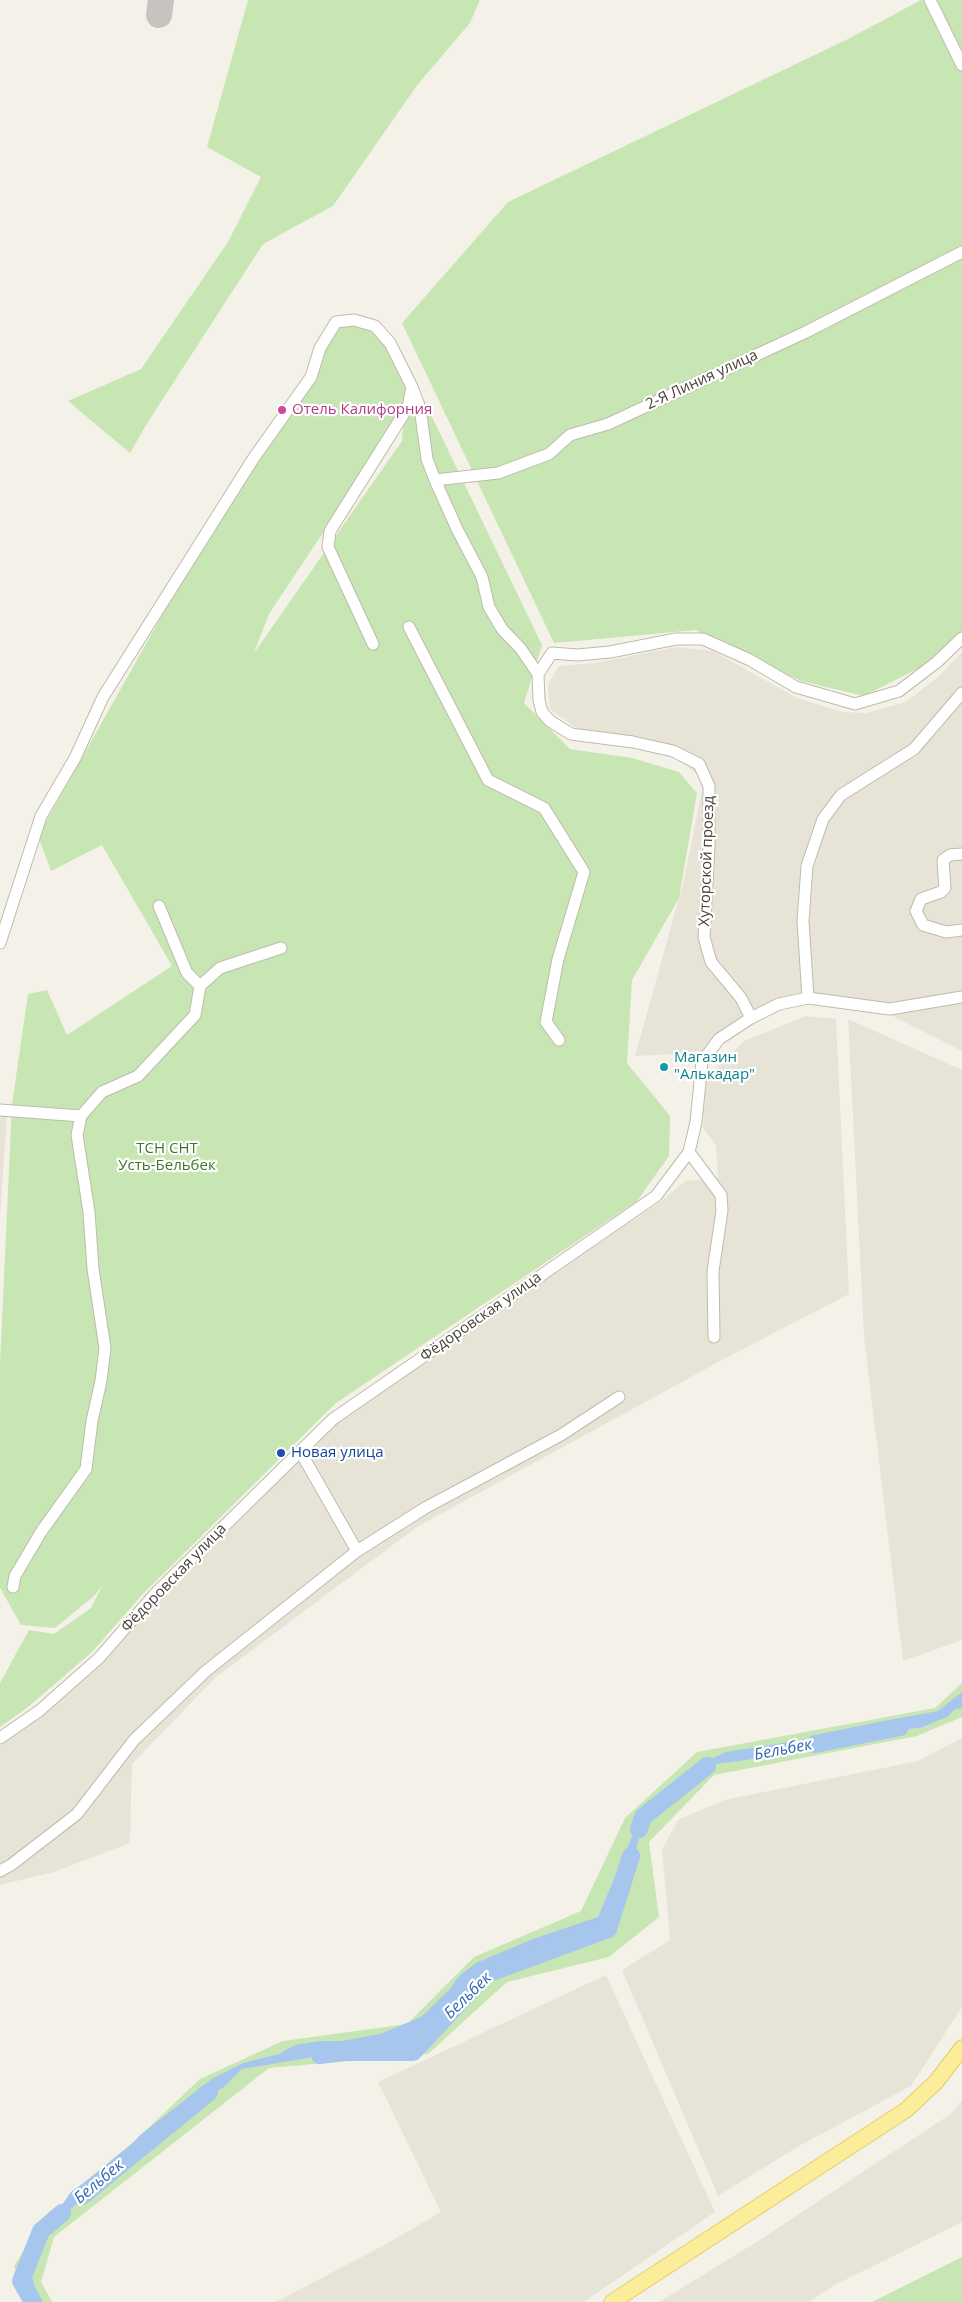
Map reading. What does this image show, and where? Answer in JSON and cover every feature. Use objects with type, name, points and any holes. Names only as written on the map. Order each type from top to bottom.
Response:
[{"type":"main road","points":[[612,2302],[906,2110],[936,2082],[962,2048]]},
{"type":"street","points":[[930,0],[962,65]]},
{"type":"street","name":"2-Я Линия улица","points":[[435,480],[498,474],[549,454],[570,435],[608,424],[806,332],[962,252]]},
{"type":"street","points":[[0,943],[41,816],[74,758],[103,697],[253,459],[310,377],[320,348],[336,322],[354,320],[375,326],[390,343],[412,387],[420,408],[427,459],[457,529],[482,577],[489,607],[502,629],[521,648],[538,674],[552,653],[577,655],[610,652],[676,639],[703,639],[750,660],[796,687],[856,704],[899,691],[937,662],[962,638]]},
{"type":"street","points":[[373,644],[328,547],[330,531],[408,407],[412,387]]},
{"type":"street","points":[[409,627],[488,780],[544,808],[584,872],[558,960],[546,1022],[559,1040]]},
{"type":"street","name":"Хуторской проезд","points":[[538,674],[538,700],[542,712],[550,721],[572,734],[633,742],[665,749],[699,764],[709,786],[709,847],[704,937],[711,962],[741,998],[751,1018]]},
{"type":"street","points":[[808,998],[803,921],[807,866],[823,819],[841,795],[914,750],[962,693]]},
{"type":"street","points":[[962,854],[950,855],[943,860],[945,888],[941,892],[921,899],[916,911],[922,925],[946,932],[962,930]]},
{"type":"street","points":[[159,906],[187,973],[200,986]]},
{"type":"street","points":[[13,1587],[14,1576],[41,1532],[86,1469],[92,1421],[102,1381],[105,1348],[93,1269],[89,1212],[77,1135],[81,1116],[102,1092],[138,1076],[196,1015],[200,986],[220,968],[281,948]]},
{"type":"street","name":"Фёдоровская улица","points":[[0,1738],[38,1711],[99,1658],[154,1595],[332,1419],[656,1196],[689,1152],[696,1122],[702,1062],[719,1039],[751,1018],[779,1004],[808,998],[890,1010],[962,997]]},
{"type":"street","points":[[0,1110],[81,1116]]},
{"type":"street","points":[[689,1152],[721,1196],[722,1211],[713,1270],[714,1337]]},
{"type":"street","points":[[0,1871],[11,1865],[78,1814],[134,1740],[206,1671],[357,1551],[425,1508],[562,1435],[619,1397]]},
{"type":"street","points":[[300,1452],[357,1551]]},
{"type":"shaded area","points":[[676,647],[713,651],[797,698],[843,712],[866,713],[906,702],[939,676],[962,652],[962,1051],[879,1009],[829,1003],[789,1002],[735,1036],[701,1053],[635,1056],[684,880],[704,780],[677,758],[590,738],[550,709],[548,684],[559,666],[595,663]]},
{"type":"shaded area","points":[[806,1016],[836,1019],[849,1294],[722,1360],[417,1527],[215,1678],[132,1764],[130,1843],[54,1872],[0,1885],[0,1744],[43,1713],[104,1661],[158,1598],[336,1422],[660,1202],[685,1181],[718,1178],[716,1145],[703,1128],[706,1078],[744,1041]]},
{"type":"shaded area","points":[[848,1019],[962,1070],[962,1640],[903,1661],[864,1337]]},
{"type":"shaded area","points":[[0,1116],[7,1116],[0,1218]]},
{"type":"shaded area","points":[[962,1738],[962,2007],[911,2086],[799,2146],[718,2196],[622,1970],[670,1940],[662,1850],[678,1820],[724,1800],[918,1761]]},
{"type":"shaded area","points":[[606,1975],[715,2212],[584,2302],[276,2302],[386,2244],[441,2212],[378,2082]]},
{"type":"shaded area","points":[[962,2101],[962,2222],[835,2285],[809,2302],[659,2302],[763,2238],[952,2113]]},
{"type":"green space","points":[[248,0],[480,0],[470,23],[418,84],[333,206],[263,244],[146,425],[130,453],[68,401],[141,369],[228,242],[261,177],[207,147]]},
{"type":"green space","points":[[921,0],[962,0],[962,633],[919,668],[864,696],[801,681],[696,630],[554,643],[402,323],[508,202],[848,39]]},
{"type":"green space","name":"ТСН СНТ Усть-Бельбек","points":[[353,323],[373,327],[408,367],[542,645],[524,703],[570,749],[632,758],[679,772],[697,793],[679,898],[632,980],[627,1063],[670,1116],[669,1156],[637,1201],[336,1403],[141,1596],[92,1652],[28,1707],[0,1727],[0,1683],[29,1630],[54,1634],[91,1608],[102,1586],[94,1596],[55,1628],[21,1625],[0,1588],[0,1364],[12,1104],[28,994],[47,990],[67,1035],[172,966],[102,845],[51,871],[38,836],[169,603],[337,325]],"holes":[[[404,411],[402,441],[254,653],[269,614]]]},
{"type":"green space","points":[[962,1683],[962,1717],[917,1736],[714,1775],[649,1842],[659,1917],[609,1957],[507,1982],[428,2054],[269,2068],[54,2237],[41,2282],[52,2302],[26,2302],[14,2266],[31,2239],[200,2079],[283,2041],[407,2024],[474,1957],[581,1911],[625,1818],[697,1752],[935,1708]]},
{"type":"green space","points":[[962,2257],[962,2302],[872,2302]]},
{"type":"water","name":"Бельбек","points":[[962,1692],[962,1708],[955,1709],[947,1717],[920,1728],[883,1730],[761,1758],[708,1765],[703,1776],[688,1781],[645,1819],[608,1929],[486,1974],[413,2052],[343,2052],[242,2069],[224,2087],[191,2106],[101,2181],[52,2227],[30,2269],[39,2302],[30,2302],[25,2294],[19,2265],[71,2192],[125,2153],[139,2136],[212,2079],[243,2063],[279,2054],[295,2045],[320,2041],[342,2041],[380,2034],[421,2017],[449,1990],[459,1976],[476,1963],[533,1939],[598,1917],[646,1803],[702,1763],[726,1752],[844,1733],[868,1724],[938,1711]]},
{"type":"waterway","name":"Бельбек","points":[[815,1744],[900,1727]]},
{"type":"waterway","name":"Бельбек","points":[[639,1829],[643,1817],[707,1766]]},
{"type":"waterway","name":"Бельбек","points":[[320,2055],[343,2052],[413,2052],[486,1974],[608,1929],[631,1856]]},
{"type":"waterway","name":"Бельбек","points":[[82,2196],[209,2092]]},
{"type":"waterway","name":"Бельбек","points":[[33,2302],[21,2281],[41,2231],[62,2213]]},
{"type":"taxiway","points":[[159,15],[161,0]]},
{"type":"place","name":"Отель Калифорния","points":[[282,410]]},
{"type":"place","name":"Магазин \"Алькадар\"","points":[[664,1067]]},
{"type":"place","name":"Новая улица","points":[[281,1453]]}]
